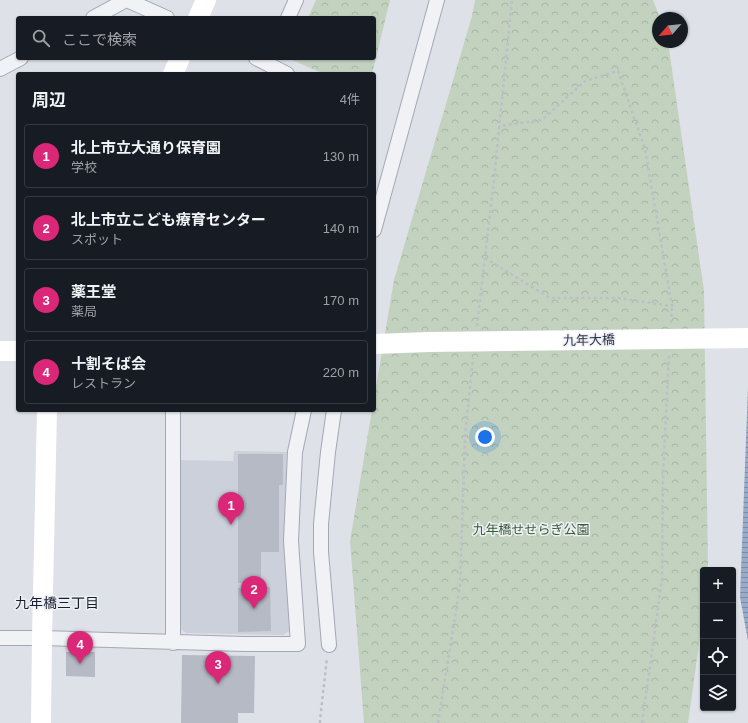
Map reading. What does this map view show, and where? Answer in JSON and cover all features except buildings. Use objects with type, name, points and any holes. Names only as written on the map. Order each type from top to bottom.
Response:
[{"type":"main road","points":[[199,16],[206,0]]},
{"type":"main road","points":[[174,72],[179,60]]},
{"type":"main road","name":"九年大橋","points":[[376,344],[748,338]]},
{"type":"main road","points":[[0,351],[16,351]]},
{"type":"main road","points":[[41,723],[47,412]]},
{"type":"street","points":[[97,16],[126,0],[162,16]]},
{"type":"street","points":[[289,16],[296,0]]},
{"type":"street","points":[[376,223],[437,0]]},
{"type":"street","points":[[0,70],[18,60]]},
{"type":"street","points":[[264,60],[284,72]]},
{"type":"street","points":[[173,412],[173,642]]},
{"type":"street","points":[[0,638],[298,644],[291,541],[295,452],[304,412]]},
{"type":"street","points":[[329,645],[321,552],[321,524],[334,412]]},
{"type":"path","points":[[477,327],[512,0]]},
{"type":"path","points":[[499,126],[542,120],[585,81],[618,71],[645,149],[672,306],[670,329]]},
{"type":"path","points":[[485,258],[550,298],[618,298],[672,306]]},
{"type":"path","points":[[438,723],[460,586],[465,436],[474,351]]},
{"type":"path","points":[[642,723],[662,579],[663,476],[669,352]]},
{"type":"path","points":[[320,723],[329,645]]},
{"type":"shaded area","points":[[234,451],[288,452],[284,552],[291,630],[283,635],[186,633],[178,627],[178,460],[233,461]]},
{"type":"green space","points":[[316,0],[390,0],[376,58],[376,16],[309,16]]},
{"type":"green space","name":"九年橋せせらぎ公園","points":[[475,0],[653,0],[658,12],[652,12],[652,48],[669,48],[704,291],[708,567],[700,567],[700,637],[688,723],[364,723],[350,541],[372,412],[376,412],[376,387],[394,280],[472,16]]},
{"type":"green space","points":[[292,60],[375,60],[372,72],[319,72]]},
{"type":"water","points":[[748,387],[748,641],[740,597]]},
{"type":"place","name":"北上市立大通り保育園","points":[[231,525]]},
{"type":"place","name":"北上市立こども療育センター","points":[[254,609]]},
{"type":"place","name":"十割そば会","points":[[80,664]]},
{"type":"place","name":"薬王堂","points":[[218,684]]},
{"type":"district","name":"九年橋三丁目","points":[[57,603]]}]
